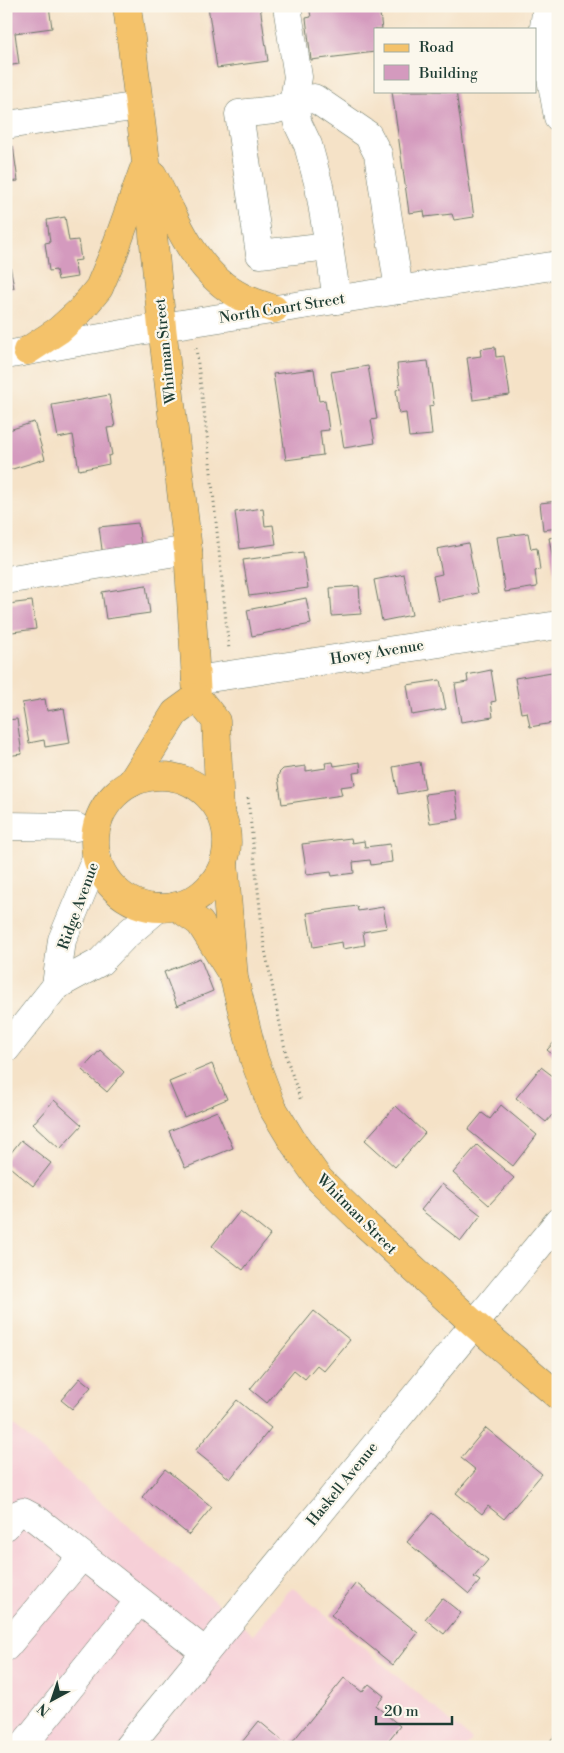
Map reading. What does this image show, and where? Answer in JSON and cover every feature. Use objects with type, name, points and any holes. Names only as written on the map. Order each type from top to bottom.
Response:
[{"type":"main road","name":"Whitman Street","points":[[127,6],[140,106],[162,328],[188,550],[197,688]]},
{"type":"main road","points":[[146,162],[189,244],[205,268],[241,296],[274,310]]},
{"type":"main road","points":[[17,353],[59,330],[80,311],[99,288],[113,255],[146,162]]},
{"type":"main road","points":[[131,783],[175,713],[197,688],[216,722],[220,811]]},
{"type":"main road","points":[[164,775],[181,778],[197,786],[210,797],[220,811],[226,828],[228,845],[224,862],[217,877],[206,891],[192,900],[167,907],[141,905],[119,892],[102,872],[97,856],[95,838],[98,822],[116,792],[131,783],[147,777],[164,775]]},
{"type":"main road","name":"Whitman Street","points":[[224,862],[234,978],[254,1059],[272,1106],[295,1145],[319,1179],[352,1211],[473,1323],[558,1396]]},
{"type":"main road","name":"Whitman Street","points":[[167,907],[200,923],[234,978]]},
{"type":"street","points":[[288,6],[298,77],[293,104],[298,124],[308,145],[319,186],[337,300]]},
{"type":"street","points":[[547,6],[543,34],[558,117]]},
{"type":"street","points":[[329,246],[260,254],[239,114],[274,110],[314,98],[368,136],[378,154],[399,290]]},
{"type":"street","points":[[6,124],[140,106]]},
{"type":"street","name":"North Court Street","points":[[17,353],[558,265]]},
{"type":"street","points":[[6,580],[188,550]]},
{"type":"street","name":"Hovey Avenue","points":[[197,688],[232,674],[558,625]]},
{"type":"street","points":[[6,826],[76,827]]},
{"type":"street","name":"Ridge Avenue","points":[[56,986],[62,940],[97,856]]},
{"type":"street","points":[[6,1049],[56,986],[100,962],[125,936],[167,907]]},
{"type":"street","name":"Haskell Avenue","points":[[128,1747],[473,1323],[558,1222]]},
{"type":"street","points":[[6,1526],[14,1516],[23,1512],[36,1519],[205,1652]]},
{"type":"street","points":[[6,1647],[82,1556]]},
{"type":"street","points":[[22,1747],[139,1601]]},
{"type":"path","points":[[193,323],[209,452],[232,674]]},
{"type":"path","points":[[248,793],[264,945],[273,998],[286,1059],[302,1104]]},
{"type":"shaded area","points":[[13,1425],[253,1635],[292,1587],[472,1740],[466,1747],[6,1747],[6,1433]]},
{"type":"building","points":[[6,6],[49,6],[52,28],[15,33],[19,64],[6,66]]},
{"type":"building","points":[[208,6],[260,6],[268,61],[217,68]]},
{"type":"building","points":[[309,6],[379,6],[382,28],[374,28],[374,52],[311,60],[306,18],[311,17]]},
{"type":"building","points":[[392,92],[456,92],[474,217],[454,220],[452,214],[425,217],[424,211],[409,213]]},
{"type":"building","points":[[6,146],[13,146],[18,181],[6,182]]},
{"type":"building","points":[[65,217],[69,241],[78,240],[81,260],[74,261],[77,277],[58,280],[56,270],[49,271],[45,243],[50,242],[47,220]]},
{"type":"building","points":[[6,242],[14,288],[6,289]]},
{"type":"building","points":[[495,347],[496,357],[504,356],[510,395],[473,400],[467,358],[481,356],[480,349]]},
{"type":"building","points":[[428,361],[434,405],[429,406],[432,435],[409,437],[406,413],[399,414],[396,390],[400,389],[397,364]]},
{"type":"building","points":[[368,366],[377,419],[371,420],[375,443],[344,448],[331,372]]},
{"type":"building","points":[[314,369],[319,401],[325,400],[329,430],[320,431],[323,455],[286,460],[273,374]]},
{"type":"building","points":[[109,395],[115,427],[107,428],[112,455],[108,456],[109,464],[79,470],[73,435],[58,438],[52,405]]},
{"type":"building","points":[[34,422],[45,459],[6,471],[6,431]]},
{"type":"building","points":[[558,501],[558,528],[543,530],[540,503]]},
{"type":"building","points":[[263,508],[265,526],[273,525],[276,544],[240,549],[235,512]]},
{"type":"building","points":[[138,523],[142,553],[103,557],[99,527]]},
{"type":"building","points":[[528,533],[531,549],[537,548],[540,570],[535,571],[537,587],[505,592],[497,537]]},
{"type":"building","points":[[558,536],[558,582],[557,582],[549,538]]},
{"type":"building","points":[[468,543],[478,593],[438,601],[433,576],[442,574],[437,549]]},
{"type":"building","points":[[303,552],[308,588],[249,596],[243,560]]},
{"type":"building","points":[[404,574],[412,615],[382,621],[374,580]]},
{"type":"building","points":[[146,585],[150,613],[106,619],[102,592]]},
{"type":"building","points":[[359,586],[361,614],[332,616],[330,588]]},
{"type":"building","points":[[306,598],[311,624],[252,636],[247,610]]},
{"type":"building","points":[[32,601],[36,629],[12,632],[8,604]]},
{"type":"building","points":[[491,670],[496,701],[491,702],[493,717],[461,722],[455,684],[468,682],[467,675]]},
{"type":"building","points":[[558,671],[558,722],[530,727],[527,712],[521,713],[515,678]]},
{"type":"building","points":[[440,680],[446,709],[412,715],[407,685]]},
{"type":"building","points":[[45,699],[47,711],[64,708],[70,743],[45,747],[44,740],[29,743],[22,703]]},
{"type":"building","points":[[17,719],[22,754],[6,756],[6,720]]},
{"type":"building","points":[[333,762],[334,766],[360,762],[361,772],[353,773],[355,785],[340,787],[342,795],[282,804],[278,777],[283,769],[306,766],[306,771],[326,768],[325,763]]},
{"type":"building","points":[[420,762],[425,789],[398,794],[393,767]]},
{"type":"building","points":[[455,790],[459,819],[430,823],[425,794]]},
{"type":"building","points":[[351,838],[352,843],[364,841],[365,847],[390,844],[392,862],[371,865],[370,860],[353,862],[354,873],[332,876],[331,872],[307,875],[302,844]]},
{"type":"building","points":[[357,906],[358,911],[383,907],[387,928],[363,932],[365,945],[343,949],[342,942],[313,947],[307,913]]},
{"type":"building","points":[[200,958],[213,991],[177,1006],[164,972]]},
{"type":"building","points":[[558,1038],[558,1059],[547,1050]]},
{"type":"building","points":[[100,1050],[124,1072],[107,1092],[82,1070]]},
{"type":"building","points":[[212,1064],[227,1099],[184,1117],[169,1082]]},
{"type":"building","points":[[541,1067],[558,1080],[558,1119],[552,1115],[546,1122],[516,1098]]},
{"type":"building","points":[[54,1100],[82,1125],[60,1149],[33,1124]]},
{"type":"building","points":[[501,1105],[537,1135],[513,1166],[468,1130],[482,1113],[490,1119]]},
{"type":"building","points":[[396,1106],[425,1133],[395,1167],[365,1140]]},
{"type":"building","points":[[217,1111],[233,1148],[185,1168],[169,1131]]},
{"type":"building","points":[[21,1140],[51,1163],[33,1186],[6,1164],[6,1159]]},
{"type":"building","points":[[477,1145],[514,1178],[489,1205],[453,1173]]},
{"type":"building","points":[[442,1184],[481,1215],[461,1241],[421,1210]]},
{"type":"building","points":[[240,1211],[270,1235],[243,1270],[212,1246]]},
{"type":"building","points":[[314,1311],[350,1340],[324,1371],[317,1365],[305,1379],[294,1370],[267,1403],[250,1389]]},
{"type":"building","points":[[80,1378],[91,1387],[72,1409],[61,1400]]},
{"type":"building","points":[[237,1400],[271,1428],[230,1479],[195,1451]]},
{"type":"building","points":[[486,1428],[542,1474],[504,1519],[488,1506],[482,1514],[456,1493],[476,1470],[461,1458]]},
{"type":"building","points":[[165,1469],[212,1507],[189,1535],[142,1497]]},
{"type":"building","points":[[432,1513],[488,1560],[474,1577],[480,1581],[469,1594],[407,1542]]},
{"type":"building","points":[[356,1583],[418,1633],[393,1665],[331,1615]]},
{"type":"building","points":[[442,1598],[461,1613],[444,1634],[425,1619]]},
{"type":"building","points":[[344,1678],[362,1692],[369,1684],[384,1696],[376,1706],[400,1726],[383,1747],[238,1747],[259,1721],[289,1746]]},
{"type":"building","points":[[558,1732],[558,1747],[554,1747],[549,1742]]}]
